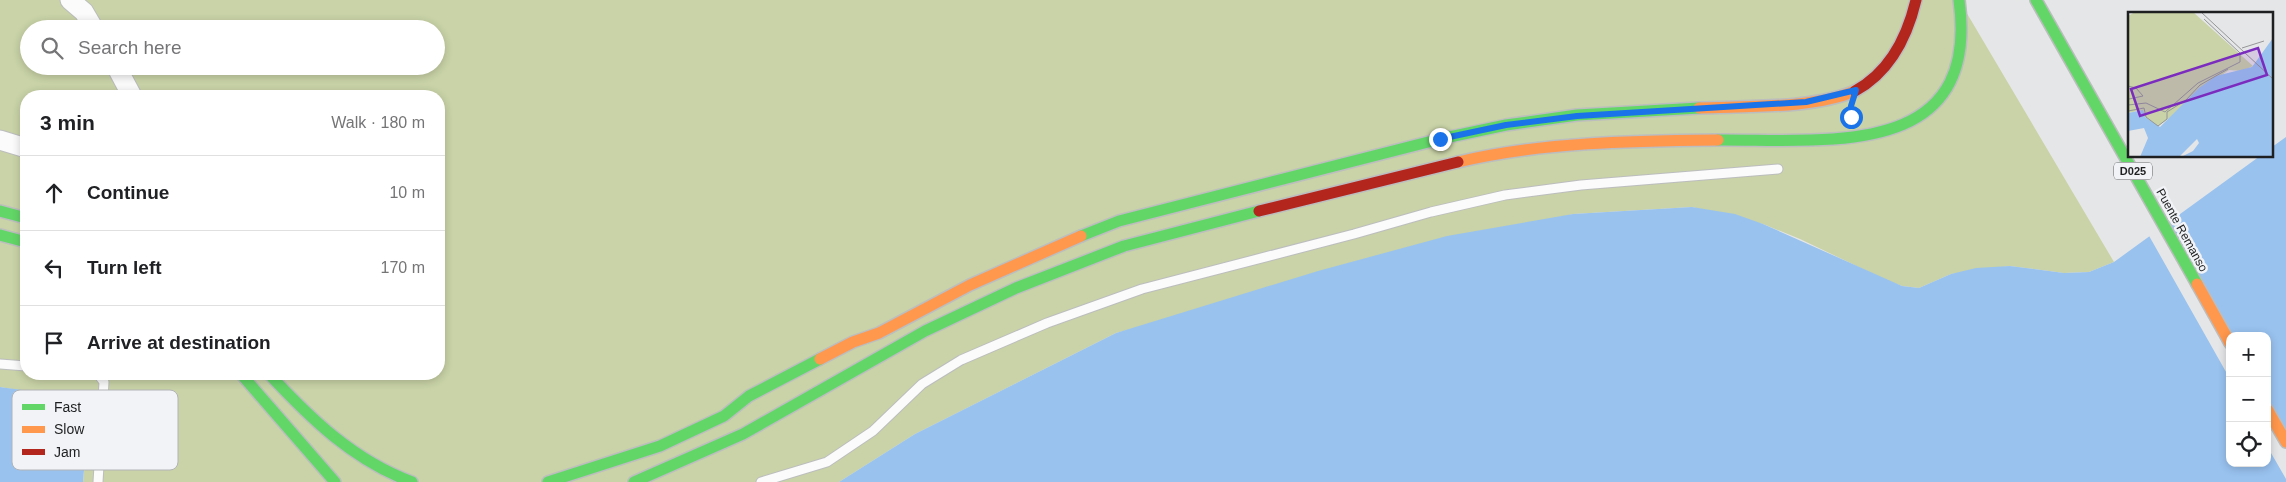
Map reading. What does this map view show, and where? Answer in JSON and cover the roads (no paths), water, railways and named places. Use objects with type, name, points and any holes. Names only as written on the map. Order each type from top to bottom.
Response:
[{"type":"main road","points":[[548,482],[660,446],[724,416],[749,396],[853,342],[879,333],[970,285],[1054,246],[1119,221],[1191,216],[1510,151],[1570,131],[1806,102],[1856,90],[1876,76],[1892,60],[1907,33],[1917,0]]},
{"type":"main road","name":"Puente Remanso","points":[[2036,0],[2226,336]]},
{"type":"main road","points":[[634,482],[745,433],[966,311],[1059,270],[1115,249],[1191,216],[1440,139],[1506,125],[1570,131],[1866,134],[1894,129],[1912,122],[1924,114],[1947,85],[1961,48],[1963,33],[1956,1]]},
{"type":"main road","points":[[1851,106],[1856,90]]},
{"type":"main road","points":[[1855,127],[1866,134]]},
{"type":"main road","points":[[0,235],[20,240]]},
{"type":"main road","points":[[246,380],[335,482]]},
{"type":"main road","points":[[275,380],[341,445],[371,464],[404,481]]},
{"type":"main road","points":[[2271,416],[2286,442]]},
{"type":"street","points":[[70,0],[84,12],[89,20]]},
{"type":"street","points":[[121,75],[129,90]]},
{"type":"street","points":[[0,140],[20,146]]},
{"type":"lane","points":[[761,482],[827,462],[872,431],[922,384],[961,360],[1047,323],[1142,289],[1431,212],[1505,195],[1581,185],[1778,169]]},
{"type":"lane","points":[[0,364],[20,366]]},
{"type":"water","points":[[2286,137],[2286,482],[839,482],[915,434],[1116,333],[1318,271],[1447,236],[1573,214],[1692,207],[1735,214],[1763,224],[1902,286],[1919,288],[1951,274],[1976,268],[2010,266],[2064,273],[2089,272],[2114,262],[2257,158],[2274,158],[2274,146]]},
{"type":"water","points":[[0,387],[23,390],[12,390],[12,470],[84,470],[83,482],[0,482]]}]
